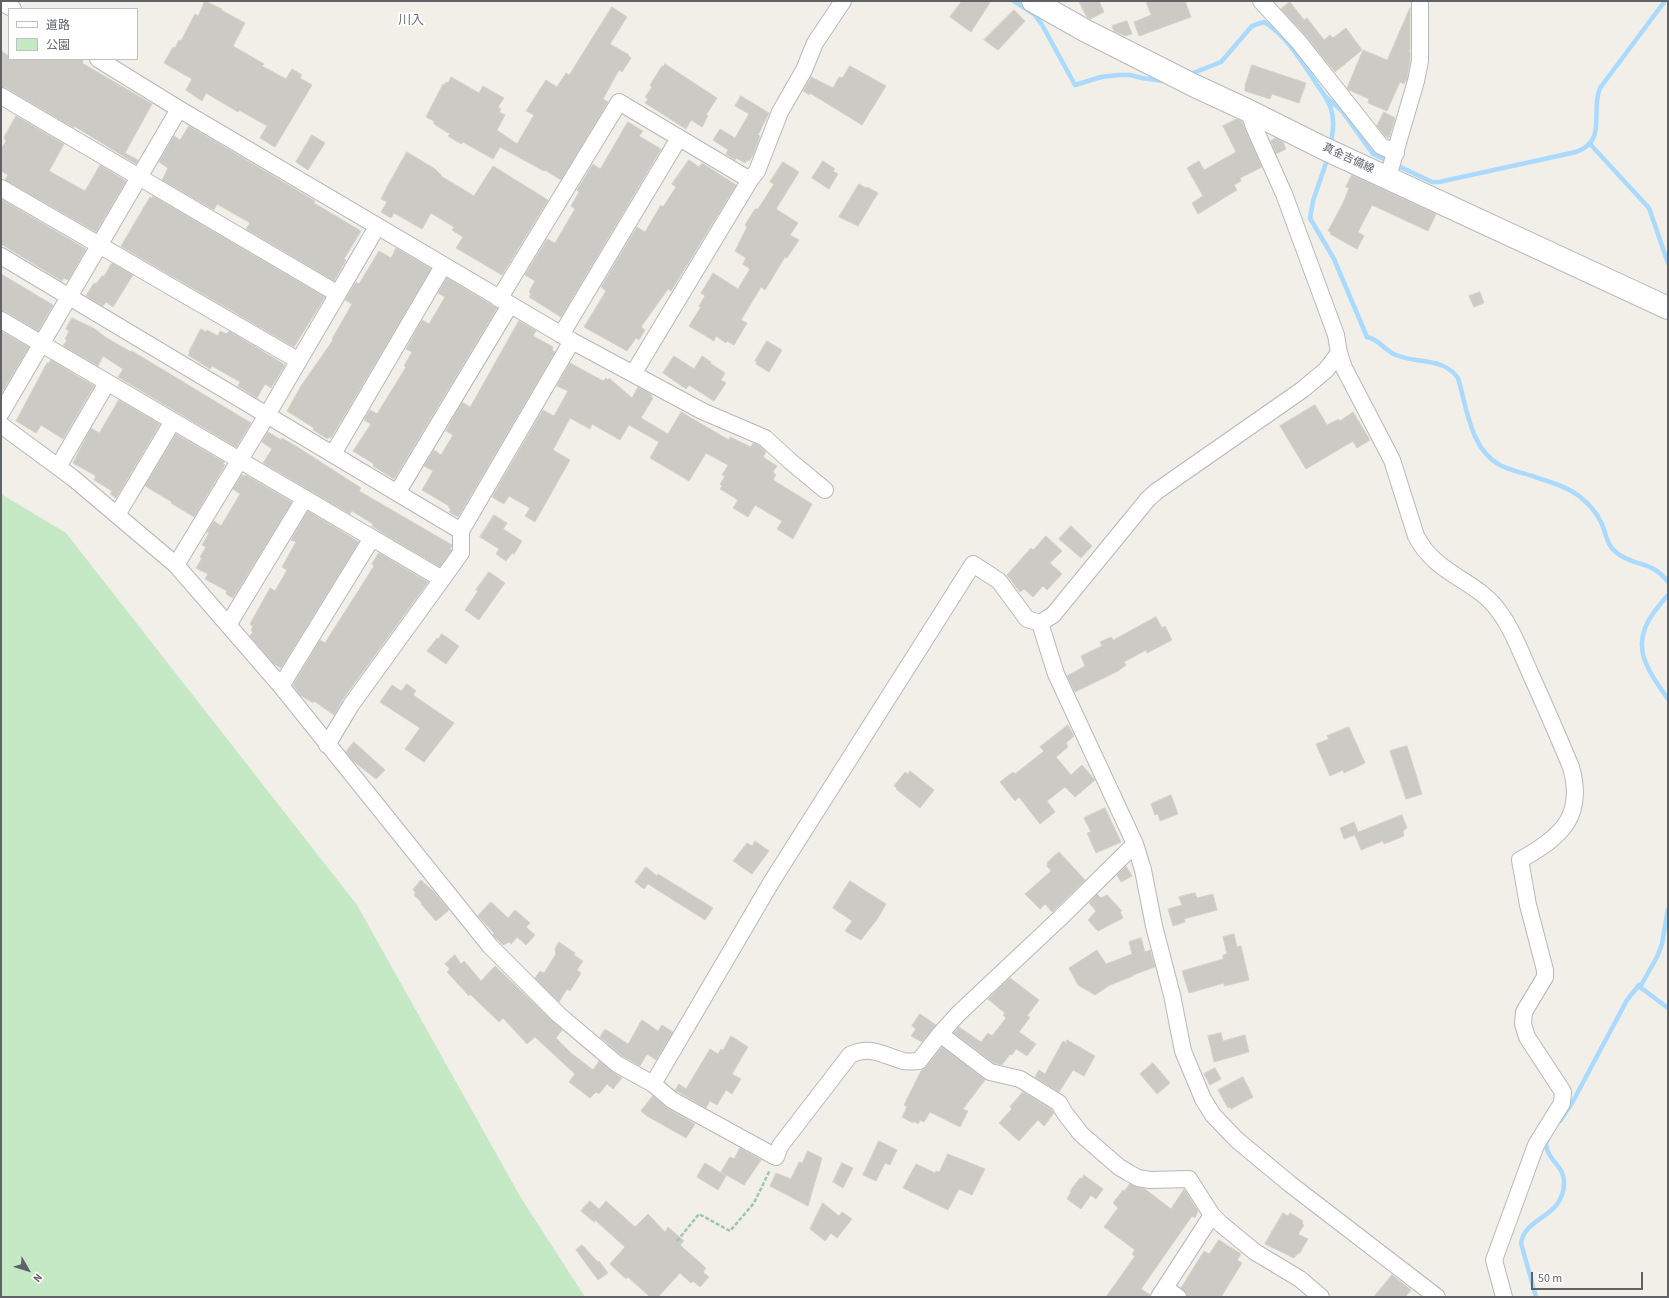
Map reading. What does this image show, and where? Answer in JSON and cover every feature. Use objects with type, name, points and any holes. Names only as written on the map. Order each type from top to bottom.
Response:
[{"type":"main road","name":"真金吉備線","points":[[1033,1],[1086,32],[1331,151],[1392,164],[1668,308]]},
{"type":"street","points":[[633,374],[750,180],[758,171],[780,112],[804,70],[815,43],[843,1]]},
{"type":"street","points":[[1261,1],[1298,41],[1380,146],[1392,164]]},
{"type":"street","points":[[1392,164],[1416,81],[1420,61],[1420,1]]},
{"type":"street","points":[[1,2],[11,8]]},
{"type":"street","points":[[100,60],[179,109],[566,338],[702,411],[765,438],[790,461],[826,490]]},
{"type":"street","points":[[1,96],[338,294]]},
{"type":"street","points":[[397,493],[504,302],[619,102],[750,180]]},
{"type":"street","points":[[1,414],[179,109]]},
{"type":"street","points":[[1249,110],[1254,127],[1297,227],[1336,335],[1339,353],[1344,368],[1392,460],[1412,524],[1422,546],[1441,567],[1476,590],[1498,610],[1512,631],[1571,767],[1575,781],[1576,795],[1574,809],[1568,823],[1543,847],[1520,860],[1528,905],[1545,970],[1544,977],[1524,1012],[1523,1024],[1527,1037],[1563,1092],[1562,1103],[1536,1145],[1494,1260],[1504,1297]]},
{"type":"street","points":[[327,745],[350,705],[461,553],[462,531],[566,338],[679,138]]},
{"type":"street","points":[[1,188],[299,361]]},
{"type":"street","points":[[176,565],[268,414],[378,227]]},
{"type":"street","points":[[1,256],[462,531]]},
{"type":"street","points":[[333,454],[443,266]]},
{"type":"street","points":[[1,320],[442,579]]},
{"type":"street","points":[[1040,623],[1052,615],[1148,499],[1157,491],[1302,390],[1326,370],[1339,353]]},
{"type":"street","points":[[58,467],[107,383]]},
{"type":"street","points":[[117,515],[173,421]]},
{"type":"street","points":[[1,425],[58,467],[176,565],[281,686],[490,946],[558,1015],[617,1064],[652,1084],[672,1100],[776,1157],[780,1146],[850,1055],[859,1050],[873,1051],[904,1062],[919,1061],[958,1014],[1059,919],[1135,844]]},
{"type":"street","points":[[228,625],[305,498]]},
{"type":"street","points":[[281,686],[372,538]]},
{"type":"street","points":[[652,1084],[772,881],[973,564],[999,581],[1027,619],[1040,623]]},
{"type":"street","points":[[1040,623],[1056,674],[1135,844],[1143,870],[1154,926],[1172,995],[1183,1052],[1203,1099],[1213,1115],[1236,1140],[1290,1184],[1436,1297]]},
{"type":"street","points":[[940,1034],[990,1072],[1020,1079],[1060,1103],[1064,1112],[1081,1134],[1113,1162],[1129,1173],[1138,1178],[1150,1180],[1188,1179],[1212,1216],[1255,1252],[1300,1279],[1321,1297]]},
{"type":"street","points":[[1178,1297],[1162,1292],[1212,1216]]},
{"type":"path","points":[[677,1241],[699,1214],[730,1231],[754,1203],[776,1157]]},
{"type":"green space","points":[[1,494],[66,533],[357,905],[521,1198],[585,1297],[1,1297]]},
{"type":"building","points":[[205,1],[245,23],[233,46],[264,64],[262,66],[286,79],[292,69],[302,75],[300,78],[312,85],[275,147],[260,138],[267,126],[239,110],[238,112],[206,93],[202,101],[186,90],[192,79],[164,63],[173,47],[175,48],[179,40],[181,41],[195,14],[198,16]]},
{"type":"building","points":[[962,1],[991,1],[971,32],[950,17]]},
{"type":"building","points":[[1079,1],[1099,1],[1104,12],[1090,19],[1087,17]]},
{"type":"building","points":[[1146,1],[1185,1],[1191,17],[1139,36],[1134,22],[1151,15]]},
{"type":"building","points":[[1290,2],[1304,20],[1307,18],[1324,40],[1330,35],[1333,38],[1346,28],[1362,50],[1335,72],[1305,35],[1281,9]]},
{"type":"building","points":[[612,7],[627,17],[610,44],[629,55],[628,56],[631,58],[622,72],[619,70],[603,99],[608,102],[561,180],[500,147],[493,159],[463,142],[461,144],[448,136],[450,134],[434,124],[434,121],[426,117],[443,84],[445,85],[446,82],[448,83],[451,77],[479,93],[483,86],[504,98],[498,107],[501,109],[499,112],[505,115],[497,130],[517,144],[534,115],[526,111],[546,80],[557,87],[566,73],[569,75]]},
{"type":"building","points":[[1410,8],[1410,60],[1407,79],[1404,84],[1400,82],[1387,111],[1368,103],[1369,99],[1347,88],[1363,50],[1387,60]]},
{"type":"building","points":[[1014,10],[1025,21],[998,50],[984,40]]},
{"type":"building","points":[[1127,21],[1132,34],[1125,36],[1114,31],[1112,26]]},
{"type":"building","points":[[1,51],[8,55],[8,60],[84,60],[82,63],[152,104],[125,153],[138,160],[136,164],[74,126],[74,128],[6,88],[1,87]]},
{"type":"building","points":[[665,64],[717,98],[706,115],[708,116],[702,127],[691,120],[686,129],[645,103],[648,99],[645,97],[652,87],[650,85],[662,66],[663,67]]},
{"type":"building","points":[[1252,65],[1306,83],[1299,103],[1272,94],[1270,99],[1245,91],[1245,86]]},
{"type":"building","points":[[850,66],[886,86],[862,125],[810,93],[809,95],[803,91],[811,77],[833,88],[839,77],[842,78]]},
{"type":"building","points":[[741,96],[769,113],[758,135],[760,136],[753,155],[749,161],[747,160],[745,163],[736,158],[735,160],[726,154],[728,150],[713,140],[720,129],[735,138],[749,114],[735,106]]},
{"type":"building","points":[[1384,112],[1395,118],[1389,138],[1385,136],[1377,126]]},
{"type":"building","points":[[16,116],[64,144],[49,171],[85,191],[100,165],[126,181],[96,232],[5,180],[8,175],[1,171],[1,149],[6,141],[4,138]]},
{"type":"building","points":[[1237,119],[1242,122],[1262,167],[1240,178],[1241,181],[1234,185],[1237,190],[1198,214],[1192,203],[1203,196],[1187,168],[1199,161],[1204,170],[1236,152],[1223,126]]},
{"type":"building","points":[[628,122],[643,131],[639,136],[661,149],[561,317],[529,297],[531,294],[529,292],[535,281],[525,275],[547,239],[555,243],[575,209],[571,206],[579,192],[577,190],[593,164],[600,169]]},
{"type":"building","points":[[189,126],[315,201],[314,203],[361,231],[344,259],[346,260],[334,281],[246,229],[250,223],[217,204],[214,210],[162,180],[168,168],[159,162],[174,136],[180,140]]},
{"type":"building","points":[[312,135],[325,143],[308,170],[296,162]]},
{"type":"building","points":[[1276,138],[1283,142],[1286,149],[1276,154],[1271,141]]},
{"type":"building","points":[[407,152],[435,169],[441,176],[474,196],[493,166],[548,200],[502,275],[456,248],[463,237],[452,230],[454,227],[431,213],[422,229],[394,213],[391,218],[381,212],[387,202],[381,199]]},
{"type":"building","points":[[689,160],[699,167],[702,163],[736,185],[671,291],[668,289],[641,327],[645,330],[639,340],[636,338],[627,351],[584,327],[606,291],[601,287],[637,227],[645,232],[661,205],[663,207],[676,187],[672,184]]},
{"type":"building","points":[[823,161],[835,169],[833,171],[838,174],[829,189],[812,178]]},
{"type":"building","points":[[783,162],[799,172],[776,209],[798,223],[790,235],[799,240],[787,258],[785,257],[765,290],[761,287],[741,320],[747,323],[734,345],[727,341],[726,343],[716,336],[714,341],[689,326],[701,307],[699,306],[705,296],[701,293],[713,273],[738,289],[750,269],[743,264],[746,258],[735,251],[747,227],[745,225],[755,209],[758,209],[774,184],[770,182]]},
{"type":"building","points":[[1352,175],[1436,214],[1428,231],[1372,205],[1358,232],[1364,236],[1357,249],[1330,234],[1331,232],[1328,231],[1343,203],[1349,188],[1346,187]]},
{"type":"building","points":[[859,184],[878,193],[858,226],[839,217]]},
{"type":"building","points":[[153,196],[325,297],[294,347],[121,246],[150,197],[152,198]]},
{"type":"building","points":[[3,200],[86,249],[68,280],[64,278],[62,281],[1,244],[1,203]]},
{"type":"building","points":[[396,248],[431,269],[331,438],[329,437],[328,439],[287,411],[301,386],[333,340],[332,339],[352,304],[345,300],[356,282],[359,284],[379,251],[391,258]]},
{"type":"building","points":[[112,263],[133,275],[113,307],[106,302],[103,306],[86,296],[94,283],[96,284],[102,276],[104,276]]},
{"type":"building","points":[[1,274],[53,305],[38,331],[6,312],[1,311]]},
{"type":"building","points":[[447,278],[497,308],[394,479],[353,451],[371,424],[364,420],[370,410],[377,414],[406,367],[404,366],[412,352],[406,349],[422,320],[429,324],[445,297],[438,293]]},
{"type":"building","points":[[1480,292],[1484,303],[1474,307],[1469,296]]},
{"type":"building","points":[[72,318],[95,329],[105,337],[131,352],[132,351],[251,423],[236,447],[118,377],[123,369],[103,356],[98,366],[63,346],[67,340],[65,339],[69,331],[66,329]]},
{"type":"building","points":[[519,321],[536,331],[533,336],[553,347],[552,350],[555,352],[458,517],[449,512],[451,509],[448,507],[449,506],[422,490],[433,471],[424,466],[434,450],[441,455],[453,435],[446,431],[462,402],[470,407]]},
{"type":"building","points":[[201,329],[206,332],[207,330],[218,336],[220,331],[227,334],[229,331],[285,365],[271,388],[265,384],[257,398],[238,386],[240,382],[212,366],[210,369],[188,355]]},
{"type":"building","points":[[1,331],[29,347],[1,394]]},
{"type":"building","points":[[767,341],[782,350],[769,372],[756,364],[757,362],[755,361]]},
{"type":"building","points":[[674,356],[694,369],[702,356],[725,373],[721,380],[726,383],[714,401],[689,385],[686,389],[663,373]]},
{"type":"building","points":[[51,360],[94,386],[63,439],[41,425],[36,433],[16,421],[47,363]]},
{"type":"building","points":[[570,363],[603,381],[606,378],[608,380],[609,378],[632,398],[638,387],[652,395],[651,397],[653,398],[641,418],[668,434],[681,412],[729,440],[730,437],[751,447],[753,443],[760,446],[766,452],[763,457],[777,466],[773,472],[776,475],[773,480],[812,504],[793,539],[777,529],[782,521],[755,505],[748,517],[733,508],[738,500],[720,489],[722,486],[720,484],[725,476],[722,475],[728,465],[706,453],[689,481],[650,458],[659,442],[629,425],[620,440],[592,424],[590,429],[570,418],[553,450],[570,460],[535,522],[525,516],[530,508],[509,496],[504,504],[492,497],[543,410],[554,416],[568,391],[557,386]]},
{"type":"building","points":[[119,400],[160,424],[116,498],[110,494],[112,491],[94,480],[96,476],[73,463],[91,428],[99,433]]},
{"type":"building","points":[[1315,405],[1327,425],[1339,419],[1340,421],[1353,412],[1370,440],[1357,448],[1353,441],[1306,469],[1280,426]]},
{"type":"building","points":[[268,432],[299,448],[361,488],[359,491],[452,545],[450,549],[452,550],[440,567],[389,537],[372,526],[373,524],[352,511],[350,514],[263,463],[272,449],[262,442]]},
{"type":"building","points":[[176,434],[224,462],[223,464],[225,465],[194,517],[145,486]]},
{"type":"building","points":[[242,475],[246,475],[292,502],[233,598],[226,594],[227,591],[205,579],[208,574],[196,568],[206,547],[202,545],[209,533],[207,532],[214,521],[221,526],[240,494],[233,489]]},
{"type":"building","points":[[308,511],[359,542],[281,668],[274,664],[250,636],[253,632],[251,630],[253,626],[250,624],[270,588],[275,591],[287,570],[282,567],[296,542],[291,540]]},
{"type":"building","points":[[494,515],[507,523],[503,529],[522,541],[514,554],[512,553],[506,561],[496,554],[499,549],[480,537]]},
{"type":"building","points":[[1071,526],[1092,546],[1081,558],[1059,539]]},
{"type":"building","points":[[1046,536],[1062,551],[1050,563],[1062,574],[1047,590],[1043,586],[1033,597],[1024,589],[1020,592],[1007,575],[1031,548],[1033,550]]},
{"type":"building","points":[[379,553],[428,582],[343,699],[334,715],[314,701],[313,703],[300,695],[293,685],[320,640],[325,643],[374,566],[372,564]]},
{"type":"building","points":[[489,572],[505,583],[479,620],[465,610],[478,591],[476,590]]},
{"type":"building","points":[[1156,617],[1162,628],[1165,626],[1172,640],[1147,653],[1146,650],[1124,662],[1126,665],[1118,671],[1075,692],[1067,676],[1085,666],[1081,656],[1102,646],[1100,642],[1111,637],[1113,640]]},
{"type":"building","points":[[442,634],[459,646],[446,664],[427,651]]},
{"type":"building","points":[[407,684],[416,691],[413,695],[454,723],[424,762],[405,749],[420,728],[380,702],[392,685],[401,691]]},
{"type":"building","points":[[1068,725],[1074,736],[1066,743],[1068,747],[1056,757],[1071,775],[1082,765],[1095,780],[1075,797],[1065,787],[1047,801],[1055,812],[1040,824],[1019,797],[1015,801],[1000,782],[1013,772],[1015,774],[1044,751],[1040,747]]},
{"type":"building","points":[[1349,727],[1365,763],[1344,773],[1343,770],[1330,776],[1316,744],[1329,739],[1327,736]]},
{"type":"building","points":[[354,742],[385,770],[376,779],[352,760],[346,752]]},
{"type":"building","points":[[1407,746],[1422,794],[1406,799],[1390,751]]},
{"type":"building","points":[[910,771],[934,790],[920,808],[894,786],[905,772],[908,774]]},
{"type":"building","points":[[1171,795],[1178,814],[1160,821],[1158,814],[1155,815],[1151,804]]},
{"type":"building","points":[[1105,808],[1121,842],[1096,853],[1087,833],[1091,832],[1084,818]]},
{"type":"building","points":[[1402,815],[1407,828],[1403,831],[1404,836],[1384,844],[1383,841],[1361,850],[1355,835],[1344,839],[1340,828],[1354,822],[1358,832]]},
{"type":"building","points":[[755,841],[769,851],[752,874],[733,861],[747,843],[752,846]]},
{"type":"building","points":[[1059,852],[1085,880],[1052,912],[1045,904],[1040,909],[1025,894],[1051,871],[1047,866],[1047,863]]},
{"type":"building","points":[[1126,866],[1132,876],[1121,882],[1117,875]]},
{"type":"building","points":[[646,867],[657,876],[658,874],[713,908],[705,920],[648,884],[644,889],[635,882]]},
{"type":"building","points":[[421,880],[434,892],[449,910],[436,921],[414,895],[416,893],[413,890]]},
{"type":"building","points":[[850,881],[886,904],[878,918],[861,940],[845,931],[852,921],[833,908]]},
{"type":"building","points":[[1195,893],[1197,898],[1213,894],[1217,910],[1184,919],[1185,922],[1173,926],[1168,909],[1182,905],[1179,897]]},
{"type":"building","points":[[1097,894],[1101,898],[1107,895],[1122,911],[1120,912],[1123,918],[1098,931],[1088,920],[1096,911],[1089,903]]},
{"type":"building","points":[[491,902],[508,918],[515,910],[530,923],[526,927],[535,935],[526,945],[517,937],[511,944],[509,942],[503,945],[493,935],[494,933],[478,916]]},
{"type":"building","points":[[1234,934],[1237,947],[1241,946],[1249,980],[1224,986],[1224,983],[1189,993],[1182,971],[1223,959],[1223,955],[1227,954],[1223,937]]},
{"type":"building","points":[[1141,938],[1145,952],[1150,950],[1155,967],[1110,985],[1095,995],[1078,985],[1069,968],[1097,950],[1106,964],[1132,954],[1129,942]]},
{"type":"building","points":[[559,942],[575,953],[574,955],[583,961],[577,970],[581,973],[570,991],[567,989],[559,1002],[535,978],[540,971],[544,973],[556,954],[555,949]]},
{"type":"building","points":[[455,955],[461,964],[464,961],[481,981],[495,966],[562,1030],[556,1038],[571,1053],[593,1070],[599,1061],[622,1078],[613,1089],[607,1084],[599,1094],[596,1092],[590,1098],[569,1082],[575,1074],[535,1037],[527,1044],[503,1018],[499,1022],[470,994],[469,996],[447,972],[450,969],[445,964]]},
{"type":"building","points":[[1010,978],[1039,1000],[1027,1016],[1030,1017],[1019,1032],[1036,1044],[1027,1056],[1016,1049],[1012,1055],[1010,1054],[1002,1065],[994,1063],[954,1033],[959,1027],[981,1042],[988,1033],[992,1036],[1006,1018],[1003,1015],[1005,1013],[988,999]]},
{"type":"building","points":[[920,1014],[936,1025],[922,1042],[911,1036],[916,1029],[912,1026]]},
{"type":"building","points":[[642,1020],[658,1031],[662,1025],[673,1032],[656,1060],[647,1054],[640,1066],[622,1056],[600,1037],[605,1029],[628,1044]]},
{"type":"building","points":[[1221,1033],[1223,1041],[1245,1035],[1249,1052],[1214,1062],[1208,1036]]},
{"type":"building","points":[[731,1036],[748,1047],[732,1074],[741,1079],[732,1094],[726,1090],[717,1105],[710,1101],[706,1108],[675,1090],[679,1084],[686,1089],[710,1049],[718,1054],[721,1049],[723,1050]]},
{"type":"building","points":[[1067,1040],[1095,1056],[1084,1076],[1073,1070],[1059,1092],[1035,1077],[1039,1070],[1045,1074],[1063,1041],[1066,1043]]},
{"type":"building","points":[[942,1047],[985,1080],[963,1109],[968,1111],[960,1127],[930,1112],[924,1122],[920,1120],[918,1124],[902,1117],[907,1107],[904,1105],[921,1071]]},
{"type":"building","points":[[1153,1063],[1170,1083],[1157,1094],[1140,1074]]},
{"type":"building","points":[[1215,1068],[1221,1079],[1210,1085],[1204,1074]]},
{"type":"building","points":[[1243,1077],[1253,1097],[1231,1109],[1230,1107],[1228,1108],[1218,1090]]},
{"type":"building","points":[[1023,1092],[1052,1110],[1054,1113],[1044,1126],[1038,1120],[1019,1141],[999,1123],[1012,1109],[1010,1107]]},
{"type":"building","points":[[653,1096],[667,1108],[695,1124],[686,1138],[647,1116],[641,1111]]},
{"type":"building","points":[[879,1141],[897,1150],[890,1165],[885,1163],[876,1181],[863,1175]]},
{"type":"building","points":[[740,1148],[761,1160],[744,1185],[721,1172],[730,1157],[734,1159]]},
{"type":"building","points":[[808,1151],[822,1158],[808,1206],[770,1186],[776,1173],[791,1179],[799,1162],[802,1163]]},
{"type":"building","points":[[948,1154],[985,1169],[972,1195],[959,1189],[948,1210],[903,1188],[916,1164],[935,1173],[936,1171],[939,1172]]},
{"type":"building","points":[[705,1163],[726,1176],[718,1190],[697,1177]]},
{"type":"building","points":[[842,1163],[853,1168],[843,1188],[833,1182]]},
{"type":"building","points":[[1084,1175],[1103,1189],[1096,1199],[1091,1195],[1081,1209],[1067,1199],[1071,1192],[1070,1191]]},
{"type":"building","points":[[1130,1184],[1145,1189],[1171,1209],[1184,1189],[1198,1211],[1195,1218],[1192,1216],[1141,1289],[1150,1295],[1150,1297],[1106,1297],[1135,1256],[1132,1254],[1135,1250],[1104,1227],[1118,1208],[1113,1203],[1123,1190],[1124,1191]]},
{"type":"building","points":[[590,1201],[599,1209],[606,1201],[635,1227],[648,1214],[665,1232],[668,1227],[684,1241],[680,1245],[706,1268],[703,1272],[709,1277],[700,1287],[693,1281],[691,1283],[680,1273],[658,1297],[650,1297],[628,1277],[626,1279],[610,1264],[625,1247],[595,1220],[594,1222],[581,1211]]},
{"type":"building","points":[[823,1203],[839,1216],[842,1212],[852,1219],[837,1238],[831,1233],[825,1241],[810,1229]]},
{"type":"building","points":[[1283,1213],[1288,1216],[1290,1213],[1303,1221],[1302,1224],[1304,1225],[1298,1234],[1308,1239],[1299,1254],[1298,1253],[1294,1258],[1265,1244]]},
{"type":"building","points":[[1219,1240],[1241,1254],[1237,1260],[1242,1263],[1221,1297],[1187,1297],[1186,1293],[1181,1288],[1204,1251],[1209,1254]]},
{"type":"building","points":[[582,1245],[598,1262],[599,1261],[608,1273],[598,1280],[576,1250]]},
{"type":"building","points":[[1392,1275],[1411,1290],[1405,1297],[1374,1297]]},
{"type":"waterway","points":[[1014,1],[1034,14],[1041,23],[1075,85],[1101,77],[1118,75],[1130,75],[1163,81]]},
{"type":"waterway","points":[[1326,97],[1342,111],[1373,154],[1432,182],[1439,182],[1576,152],[1586,147],[1592,141],[1595,133],[1597,97],[1600,88],[1665,1]]},
{"type":"waterway","points":[[1188,75],[1221,62],[1252,26],[1264,22],[1280,34],[1287,42],[1327,99],[1333,118],[1333,132],[1330,146]]},
{"type":"waterway","points":[[1590,144],[1649,208],[1668,263]]},
{"type":"waterway","points":[[1328,157],[1313,201],[1310,218],[1334,259],[1367,337],[1375,340],[1396,355],[1404,358],[1437,364],[1452,371],[1458,378],[1471,427],[1482,449],[1490,458],[1504,467],[1558,485],[1579,496],[1598,516],[1607,540],[1614,550],[1623,557],[1656,570],[1668,582]]},
{"type":"waterway","points":[[1668,595],[1654,612],[1647,624],[1643,636],[1642,647],[1644,657],[1653,678],[1668,699]]},
{"type":"waterway","points":[[1668,909],[1662,944],[1657,957],[1640,987],[1668,1008]]},
{"type":"waterway","points":[[1560,1121],[1572,1103],[1627,1000],[1639,985],[1640,987]]},
{"type":"waterway","points":[[1536,1297],[1521,1243],[1524,1234],[1530,1227],[1552,1210],[1558,1202],[1563,1193],[1564,1181],[1561,1171],[1547,1149],[1546,1143],[1548,1139]]},
{"type":"district","name":"川入","points":[[411,21]]}]
